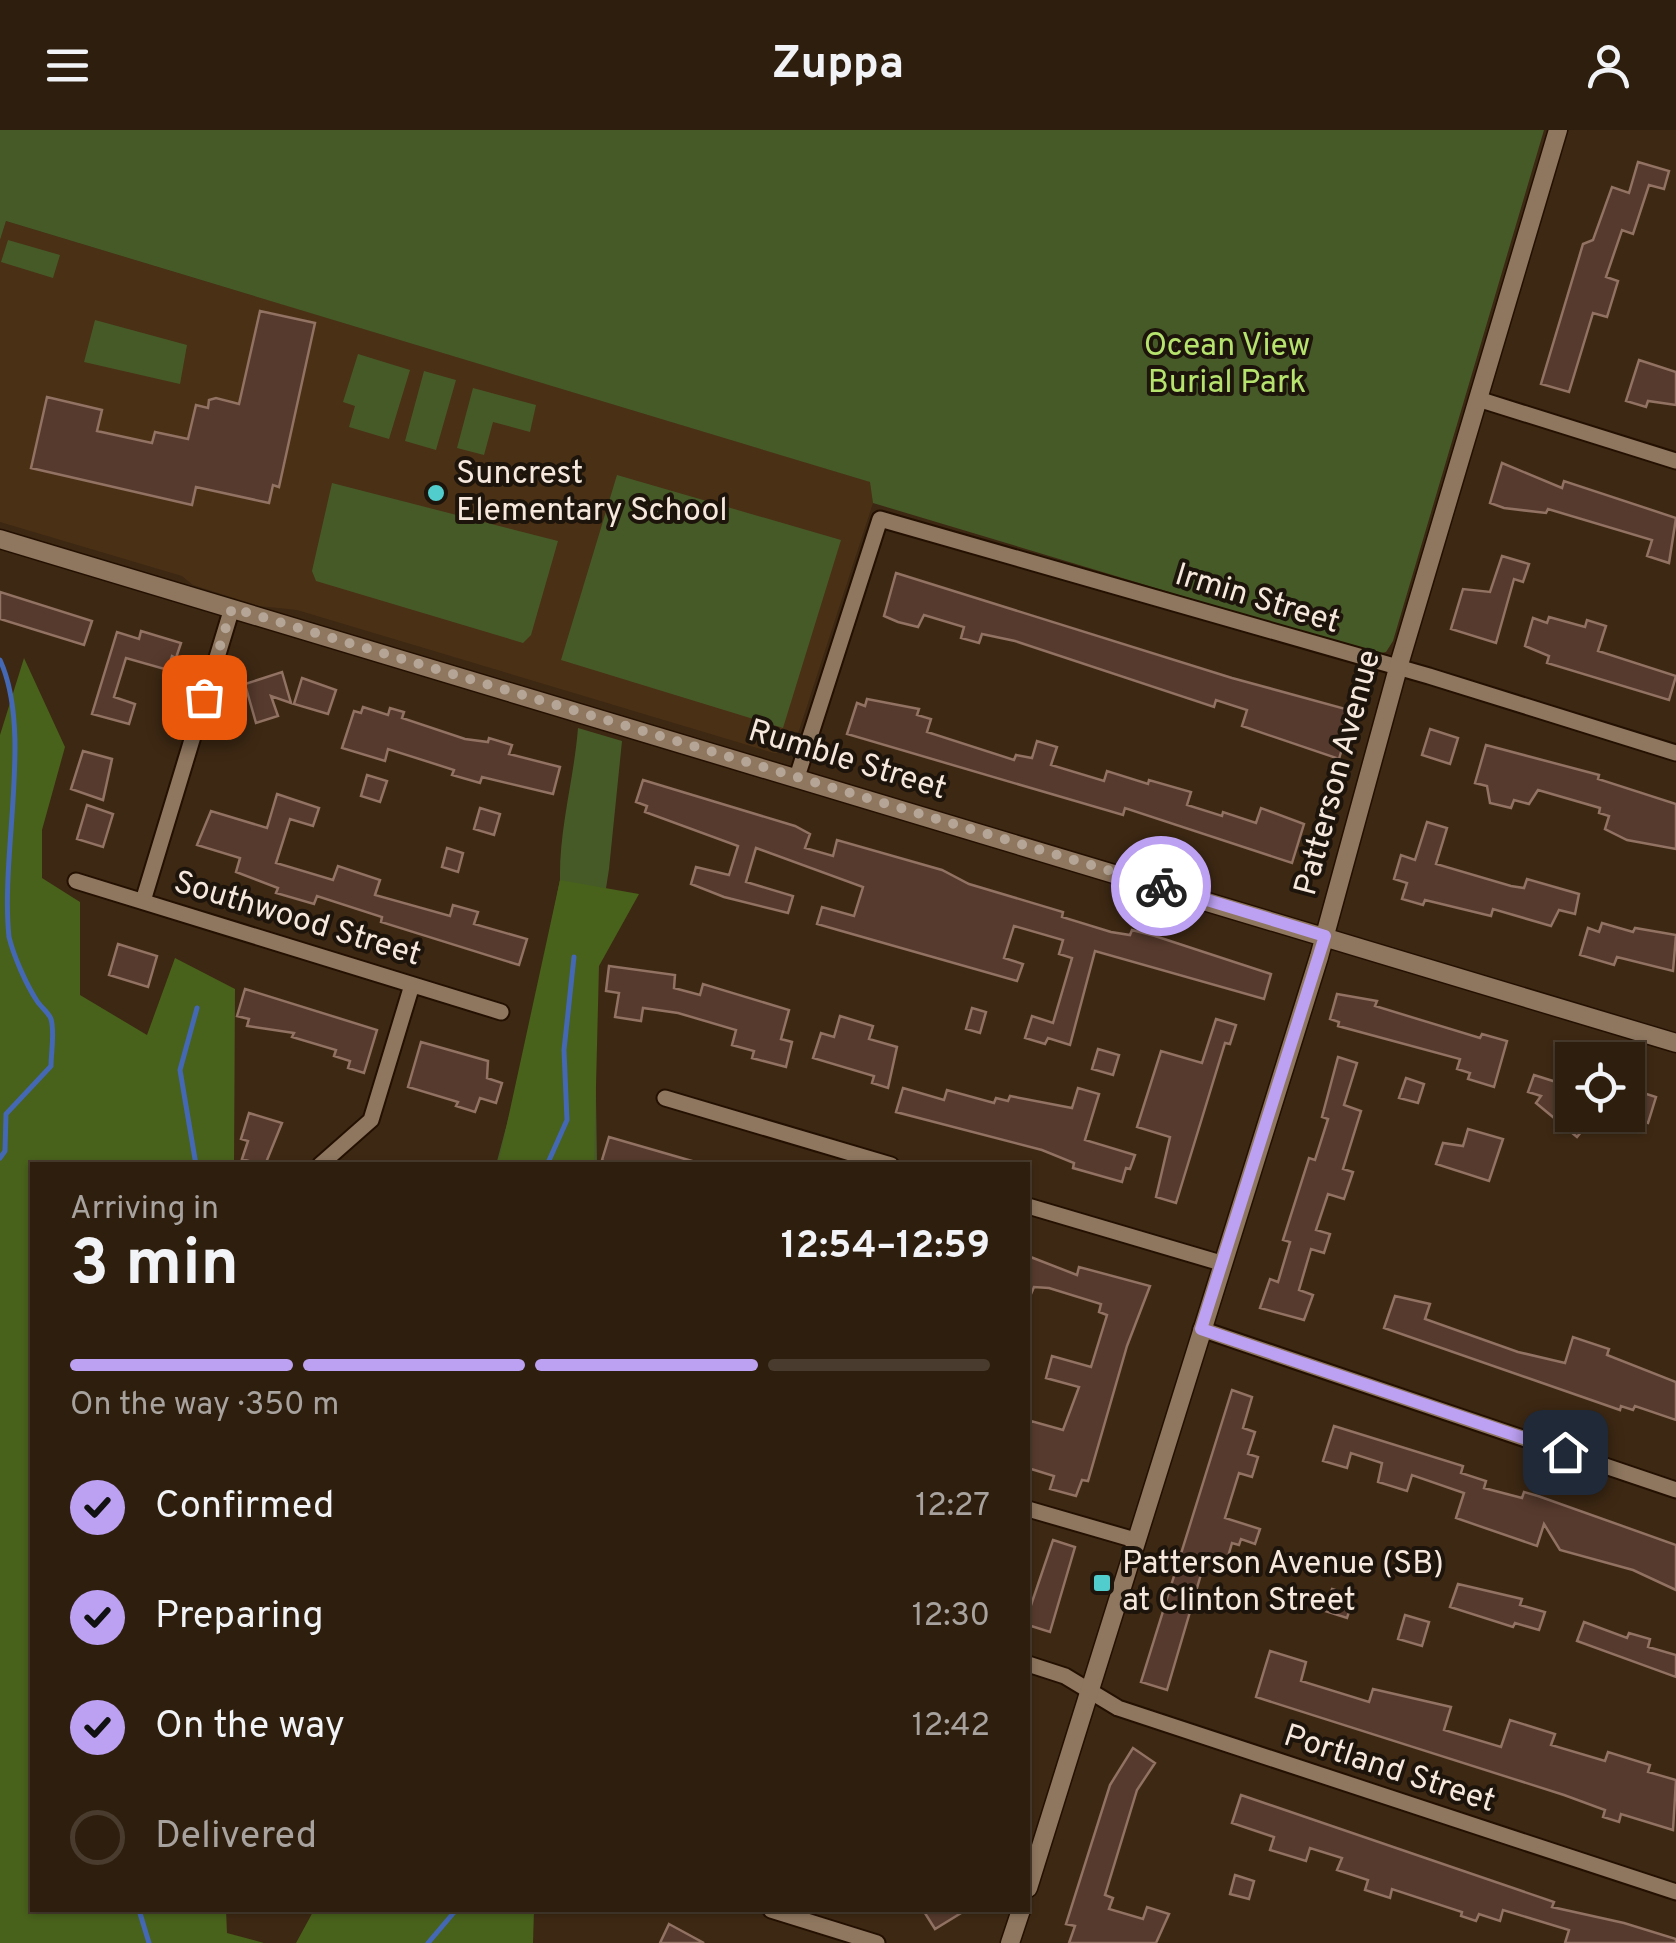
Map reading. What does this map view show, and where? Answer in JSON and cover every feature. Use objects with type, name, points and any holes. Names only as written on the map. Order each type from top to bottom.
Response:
[{"type":"street","name":"Patterson Avenue","points":[[1030,1882],[1325,936],[1398,668],[1558,130]]},
{"type":"street","points":[[1478,400],[1676,461]]},
{"type":"street","name":"Irmin Street","points":[[798,778],[880,519],[1398,668],[1676,753]]},
{"type":"street","name":"Rumble Street","points":[[0,539],[1676,1044]]},
{"type":"street","points":[[143,902],[232,608]]},
{"type":"street","name":"Southwood Street","points":[[76,881],[500,1012]]},
{"type":"street","points":[[323,1162],[371,1120],[412,985]]},
{"type":"street","points":[[666,1098],[882,1162]]},
{"type":"street","points":[[1030,1207],[1221,1263]]},
{"type":"street","points":[[1201,1329],[1676,1490]]},
{"type":"street","points":[[1030,1510],[1135,1540]]},
{"type":"street","name":"Portland Street","points":[[1030,1665],[1066,1676],[1118,1708],[1235,1750],[1676,1892]]},
{"type":"street","points":[[777,1912],[878,1943]]},
{"type":"street","points":[[1010,1943],[1020,1912]]},
{"type":"shaded area","name":"Suncrest Elementary School","points":[[6,221],[871,482],[873,503],[794,746],[785,753],[774,753],[297,610],[259,606],[193,585],[182,576],[0,522],[0,240]]},
{"type":"green space","name":"Ocean View Burial Park","points":[[0,130],[1544,130],[1393,641],[1386,652],[1375,654],[873,503],[870,482],[6,221],[0,240]]},
{"type":"green space","points":[[8,240],[60,255],[53,278],[1,262]]},
{"type":"green space","points":[[95,320],[187,345],[180,384],[84,362]]},
{"type":"green space","points":[[358,354],[410,370],[389,439],[349,427],[355,406],[343,402]]},
{"type":"green space","points":[[424,371],[456,380],[436,450],[405,441]]},
{"type":"green space","points":[[473,388],[536,405],[530,432],[493,422],[484,455],[457,448]]},
{"type":"green space","points":[[617,475],[841,540],[783,728],[561,660]]},
{"type":"green space","points":[[332,483],[558,541],[531,635],[523,643],[316,581],[312,571]]},
{"type":"green space","points":[[24,658],[65,747],[42,830],[42,878],[80,902],[80,995],[147,1035],[175,958],[235,989],[234,1162],[30,1162],[30,1912],[226,1912],[227,1933],[264,1943],[0,1943],[0,735]]},
{"type":"green space","points":[[578,728],[622,741],[594,965],[597,1162],[497,1162],[522,1067],[560,880]]},
{"type":"green space","points":[[560,880],[639,894],[599,966],[594,1162],[499,1162]]},
{"type":"green space","points":[[313,1912],[534,1912],[533,1943],[296,1943]]},
{"type":"building","points":[[1638,162],[1669,171],[1664,189],[1649,185],[1633,234],[1622,230],[1606,277],[1618,281],[1607,317],[1593,313],[1569,392],[1541,384],[1583,244],[1593,240],[1612,187],[1629,193]]},
{"type":"building","points":[[260,311],[315,323],[279,487],[273,485],[269,503],[196,487],[192,505],[31,468],[47,397],[102,410],[97,431],[152,443],[155,432],[188,439],[196,405],[208,408],[209,400],[216,398],[239,404]]},
{"type":"building","points":[[1639,360],[1676,372],[1676,405],[1648,401],[1646,407],[1626,401]]},
{"type":"building","points":[[1502,463],[1562,488],[1564,481],[1676,518],[1669,563],[1647,556],[1652,540],[1548,509],[1546,513],[1490,503]]},
{"type":"building","points":[[1502,556],[1529,564],[1523,582],[1514,579],[1496,643],[1451,629],[1463,589],[1490,592]]},
{"type":"building","points":[[896,573],[1232,678],[1353,711],[1339,759],[1242,726],[1247,710],[1216,700],[1214,707],[1015,641],[982,634],[979,643],[961,638],[964,627],[924,615],[918,627],[898,622],[884,616]]},
{"type":"building","points":[[0,592],[92,621],[84,645],[0,619]]},
{"type":"building","points":[[1549,617],[1585,627],[1587,620],[1606,626],[1598,651],[1676,676],[1669,700],[1547,663],[1549,656],[1525,646],[1533,618],[1547,623]]},
{"type":"building","points":[[141,631],[181,643],[176,658],[172,656],[168,670],[126,658],[114,697],[135,704],[129,724],[92,714],[117,632],[139,639]]},
{"type":"building","points":[[282,672],[291,703],[271,696],[278,716],[256,723],[246,688],[239,686]]},
{"type":"building","points":[[302,678],[336,690],[328,714],[294,704]]},
{"type":"building","points":[[867,699],[919,709],[917,715],[931,719],[927,732],[1014,760],[1016,755],[1032,758],[1037,741],[1057,747],[1051,765],[1104,781],[1107,771],[1191,792],[1187,805],[1222,816],[1223,812],[1256,823],[1261,808],[1304,824],[1292,863],[1125,808],[1123,815],[847,734],[857,703],[865,706]]},
{"type":"building","points":[[363,707],[388,715],[390,708],[404,712],[402,718],[465,739],[488,742],[489,738],[512,745],[509,754],[560,767],[553,794],[482,777],[480,783],[452,775],[454,770],[388,749],[385,761],[342,748],[354,711],[361,713]]},
{"type":"building","points":[[1430,729],[1458,738],[1450,764],[1422,755]]},
{"type":"building","points":[[1486,745],[1599,775],[1598,779],[1676,804],[1676,849],[1627,840],[1605,829],[1609,816],[1599,813],[1600,808],[1538,790],[1529,804],[1514,800],[1511,808],[1490,803],[1487,786],[1475,783]]},
{"type":"building","points":[[83,751],[112,759],[103,800],[71,789]]},
{"type":"building","points":[[367,775],[387,781],[380,802],[361,796]]},
{"type":"building","points":[[643,780],[795,826],[810,834],[805,848],[833,856],[837,840],[942,870],[969,884],[1063,912],[1062,917],[1111,932],[1130,935],[1132,930],[1155,936],[1271,974],[1264,999],[1095,951],[1070,1045],[1048,1038],[1045,1044],[1025,1038],[1032,1016],[1053,1023],[1072,958],[1059,954],[1063,940],[1014,926],[1004,958],[1023,964],[1017,981],[817,924],[822,907],[854,916],[863,887],[756,848],[746,882],[793,896],[788,913],[724,897],[691,884],[696,867],[729,875],[738,846],[645,812],[647,806],[636,802]]},
{"type":"building","points":[[277,794],[319,808],[313,826],[290,819],[276,863],[333,880],[338,866],[380,880],[375,895],[450,916],[453,905],[478,912],[474,924],[527,939],[519,965],[381,922],[382,917],[317,896],[314,904],[276,893],[278,888],[236,872],[240,858],[197,845],[211,811],[267,828]]},
{"type":"building","points":[[87,805],[113,814],[103,847],[77,839]]},
{"type":"building","points":[[480,808],[500,814],[494,835],[474,829]]},
{"type":"building","points":[[1427,822],[1447,828],[1436,864],[1511,886],[1524,888],[1527,879],[1579,894],[1575,914],[1559,910],[1551,926],[1493,909],[1491,916],[1425,900],[1423,905],[1402,899],[1407,883],[1394,879],[1401,855],[1415,860]]},
{"type":"building","points":[[447,848],[463,853],[458,872],[442,867]]},
{"type":"building","points":[[1602,923],[1633,932],[1635,928],[1676,935],[1673,971],[1617,957],[1614,965],[1580,955],[1588,928],[1599,932]]},
{"type":"building","points":[[118,944],[157,956],[148,987],[109,975]]},
{"type":"building","points":[[609,966],[675,975],[674,988],[700,995],[703,984],[789,1010],[781,1039],[792,1042],[786,1067],[752,1058],[754,1051],[732,1045],[736,1030],[678,1013],[643,1008],[641,1021],[615,1017],[619,993],[606,991]]},
{"type":"building","points":[[245,989],[377,1030],[364,1073],[348,1068],[350,1061],[334,1056],[336,1050],[292,1037],[294,1033],[247,1026],[249,1019],[237,1016]]},
{"type":"building","points":[[1337,994],[1377,1001],[1375,1006],[1480,1038],[1482,1034],[1507,1041],[1494,1087],[1468,1079],[1470,1073],[1457,1069],[1460,1059],[1338,1026],[1339,1022],[1330,1019]]},
{"type":"building","points":[[972,1008],[986,1012],[980,1033],[966,1029]]},
{"type":"building","points":[[840,1016],[873,1026],[869,1039],[897,1047],[888,1088],[872,1083],[874,1076],[813,1058],[821,1033],[834,1037]]},
{"type":"building","points":[[1216,1019],[1236,1025],[1230,1044],[1225,1043],[1176,1203],[1156,1197],[1170,1137],[1137,1127],[1161,1051],[1202,1063]]},
{"type":"building","points":[[421,1042],[488,1061],[487,1078],[502,1083],[496,1103],[480,1098],[475,1112],[456,1106],[458,1102],[408,1087]]},
{"type":"building","points":[[1098,1049],[1119,1055],[1113,1075],[1092,1069]]},
{"type":"building","points":[[1338,1057],[1357,1063],[1344,1105],[1361,1111],[1343,1169],[1353,1172],[1344,1199],[1328,1194],[1316,1230],[1330,1234],[1324,1253],[1311,1249],[1299,1290],[1313,1295],[1304,1320],[1260,1308],[1270,1279],[1278,1282],[1290,1242],[1283,1240],[1309,1158],[1315,1160],[1328,1119],[1322,1117]]},
{"type":"building","points":[[1534,1075],[1555,1082],[1555,1119],[1536,1103],[1541,1096],[1528,1092]]},
{"type":"building","points":[[1406,1078],[1424,1084],[1418,1103],[1399,1098]]},
{"type":"building","points":[[903,1088],[944,1100],[947,1090],[994,1103],[996,1098],[1008,1101],[1010,1096],[1072,1108],[1078,1088],[1099,1094],[1085,1140],[1135,1155],[1122,1182],[1073,1168],[1074,1163],[1042,1150],[896,1112]]},
{"type":"building","points":[[1645,1093],[1656,1097],[1648,1123],[1645,1122]]},
{"type":"building","points":[[249,1113],[282,1123],[266,1162],[242,1159],[248,1141],[241,1139]]},
{"type":"building","points":[[1468,1129],[1503,1139],[1489,1181],[1436,1164],[1443,1143],[1463,1146]]},
{"type":"building","points":[[609,1137],[692,1162],[606,1162],[602,1160]]},
{"type":"building","points":[[1030,1257],[1077,1275],[1079,1267],[1150,1286],[1127,1346],[1088,1481],[1082,1480],[1076,1496],[1050,1489],[1054,1476],[1030,1469],[1030,1425],[1031,1421],[1063,1430],[1079,1387],[1046,1378],[1052,1356],[1091,1367],[1107,1315],[1099,1312],[1101,1304],[1034,1287],[1030,1296]]},
{"type":"building","points":[[1395,1296],[1430,1304],[1425,1319],[1518,1352],[1565,1363],[1573,1337],[1609,1349],[1607,1355],[1676,1382],[1676,1420],[1635,1406],[1633,1410],[1621,1406],[1620,1410],[1384,1328]]},
{"type":"building","points":[[1232,1390],[1252,1397],[1243,1428],[1255,1432],[1248,1454],[1258,1457],[1252,1477],[1239,1473],[1225,1518],[1260,1529],[1255,1544],[1241,1539],[1239,1545],[1232,1543],[1227,1560],[1207,1554],[1167,1690],[1141,1682]]},
{"type":"building","points":[[1334,1426],[1463,1466],[1461,1473],[1486,1481],[1484,1488],[1522,1498],[1524,1492],[1538,1496],[1676,1545],[1676,1590],[1633,1570],[1560,1550],[1544,1524],[1537,1546],[1456,1518],[1464,1493],[1412,1475],[1407,1491],[1378,1482],[1382,1463],[1351,1453],[1347,1468],[1323,1461]]},
{"type":"building","points":[[1053,1540],[1075,1547],[1050,1632],[1030,1626],[1030,1608]]},
{"type":"building","points":[[1458,1584],[1522,1599],[1520,1605],[1545,1612],[1539,1630],[1515,1623],[1513,1627],[1450,1607]]},
{"type":"building","points":[[1332,1589],[1354,1596],[1347,1618],[1325,1611]]},
{"type":"building","points":[[1405,1615],[1429,1622],[1422,1646],[1398,1639]]},
{"type":"building","points":[[1584,1622],[1627,1638],[1629,1633],[1650,1639],[1648,1647],[1676,1655],[1676,1677],[1577,1641]]},
{"type":"building","points":[[1270,1651],[1306,1662],[1301,1681],[1369,1702],[1373,1689],[1451,1707],[1444,1730],[1501,1747],[1510,1720],[1555,1734],[1551,1745],[1605,1761],[1608,1752],[1650,1765],[1648,1772],[1676,1780],[1673,1830],[1621,1814],[1619,1822],[1603,1817],[1605,1810],[1564,1795],[1256,1697]]},
{"type":"building","points":[[1133,1748],[1155,1763],[1137,1790],[1105,1895],[1113,1898],[1109,1909],[1143,1919],[1147,1907],[1169,1914],[1156,1943],[1069,1943],[1075,1926],[1066,1924],[1110,1785]]},
{"type":"building","points":[[1241,1795],[1554,1902],[1552,1907],[1624,1923],[1676,1939],[1676,1943],[1565,1943],[1569,1930],[1503,1910],[1500,1921],[1479,1914],[1476,1921],[1461,1916],[1462,1912],[1392,1889],[1390,1898],[1365,1890],[1368,1880],[1337,1870],[1342,1858],[1310,1848],[1306,1861],[1270,1850],[1274,1837],[1232,1823]]},
{"type":"building","points":[[1235,1875],[1254,1881],[1249,1899],[1230,1894]]},
{"type":"building","points":[[924,1912],[963,1912],[935,1929]]},
{"type":"building","points":[[669,1924],[704,1943],[660,1943]]},
{"type":"waterway","points":[[0,660],[14,722],[9,937],[29,987],[49,1014],[53,1036],[51,1066],[6,1114],[5,1151],[0,1158]]},
{"type":"waterway","points":[[548,1162],[567,1120],[564,1050],[574,957]]},
{"type":"waterway","points":[[195,1162],[180,1070],[197,1008]]},
{"type":"waterway","points":[[140,1912],[149,1943]]},
{"type":"waterway","points":[[428,1943],[454,1912]]},
{"type":"way so far","points":[[204,697],[232,608],[1161,886]]},
{"type":"place","name":"Suncrest Elementary School","points":[[436,493]]},
{"type":"place","name":"Patterson Avenue (SB) at Clinton Street","points":[[1102,1583]]},
{"type":"route","points":[[1161,886],[1325,936],[1201,1329],[1565,1452]]}]
